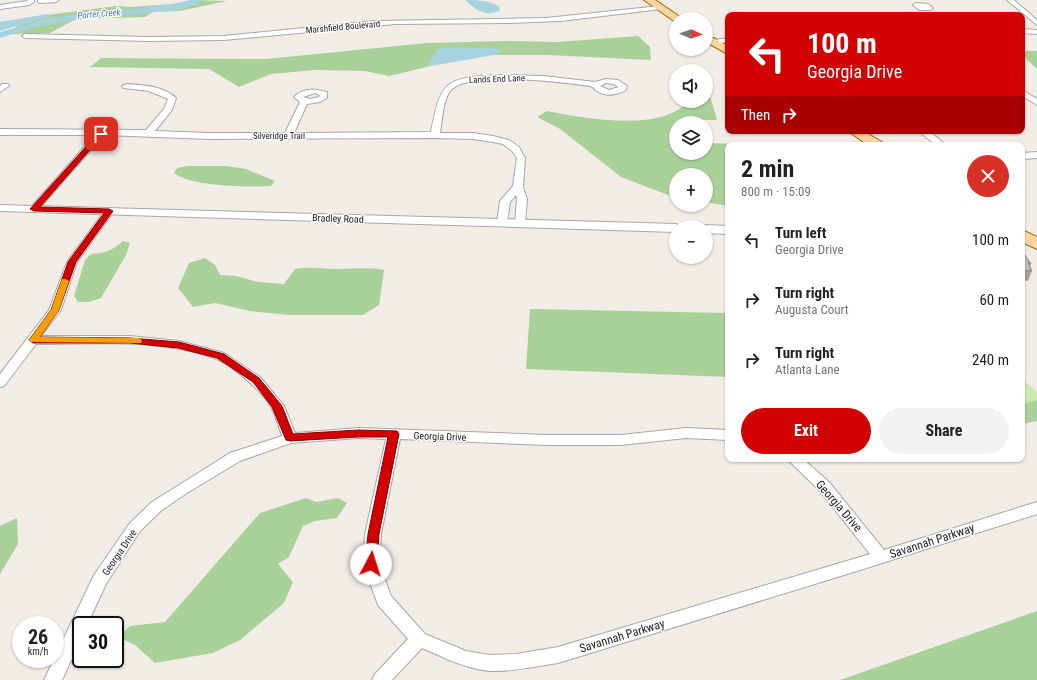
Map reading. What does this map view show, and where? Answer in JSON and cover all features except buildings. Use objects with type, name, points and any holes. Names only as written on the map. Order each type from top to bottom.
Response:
[{"type":"main road","points":[[649,0],[669,14]]},
{"type":"main road","points":[[713,42],[725,49]]},
{"type":"main road","points":[[859,134],[872,142]]},
{"type":"street","points":[[0,7],[29,3],[31,0]]},
{"type":"street","points":[[43,0],[40,1],[56,0]]},
{"type":"street","points":[[1010,0],[1024,12]]},
{"type":"street","name":"Marshfield Boulevard","points":[[25,36],[182,39],[224,38],[382,23],[580,18],[660,8]]},
{"type":"street","points":[[925,9],[928,12]]},
{"type":"street","points":[[1025,13],[1037,23]]},
{"type":"street","points":[[1025,31],[1037,32]]},
{"type":"street","points":[[713,40],[725,40]]},
{"type":"street","name":"Lands End Lane","points":[[435,135],[444,100],[449,88],[458,82],[480,78],[507,77],[556,79],[596,85]]},
{"type":"street","points":[[126,86],[151,88],[163,92],[172,98],[168,110],[148,134]]},
{"type":"street","points":[[1025,94],[1037,103]]},
{"type":"street","points":[[288,136],[304,101]]},
{"type":"street","name":"Silveridge Trail","points":[[0,132],[209,136],[473,136],[506,142],[516,150],[521,158],[518,187],[522,199],[520,223]]},
{"type":"street","points":[[34,209],[101,134]]},
{"type":"street","points":[[928,134],[938,142]]},
{"type":"street","points":[[1025,156],[1037,155]]},
{"type":"street","points":[[502,223],[505,201],[518,187]]},
{"type":"street","name":"Bradley Road","points":[[0,208],[669,228]]},
{"type":"street","points":[[0,383],[55,310],[72,262],[109,211]]},
{"type":"street","points":[[713,229],[725,230]]},
{"type":"street","points":[[33,340],[130,340],[179,345],[220,356],[256,380],[277,406],[290,438]]},
{"type":"street","name":"Georgia Drive","points":[[53,680],[100,580],[135,528],[157,506],[235,457],[290,438],[358,433],[547,440],[621,440],[686,433],[725,435]]},
{"type":"street","name":"Savannah Parkway","points":[[394,434],[373,534],[371,564],[384,600],[419,639],[465,658],[489,663],[516,662],[558,655],[857,565],[881,556],[1037,508]]},
{"type":"street","name":"Georgia Drive","points":[[797,462],[824,486],[881,556]]},
{"type":"street","points":[[381,680],[419,639]]},
{"type":"green space","points":[[192,0],[227,1],[180,11],[153,12],[145,17],[76,19],[50,33],[10,34],[24,18],[116,6],[131,7],[186,3]]},
{"type":"green space","points":[[638,36],[650,47],[651,60],[547,55],[494,55],[500,51],[493,48],[484,48],[455,55],[429,65],[431,66],[389,76],[365,71],[315,70],[271,74],[239,87],[209,69],[90,67],[101,58],[266,59],[427,43],[505,41],[558,42]]},
{"type":"green space","points":[[1025,51],[1037,51],[1037,69],[1025,58]]},
{"type":"green space","points":[[713,106],[717,120],[713,120],[713,116],[669,116],[669,160],[713,160],[713,143],[725,144],[725,205],[713,203],[713,168],[669,168],[669,195],[621,177],[560,129],[537,117],[547,111],[581,117],[622,121],[660,117],[676,111],[680,108],[713,108]]},
{"type":"green space","points":[[188,166],[226,166],[246,169],[275,181],[271,186],[207,184],[182,178],[174,173],[177,168]]},
{"type":"green space","points":[[123,241],[130,243],[126,255],[101,298],[89,302],[78,302],[74,296],[85,260],[91,254],[108,251]]},
{"type":"green space","points":[[205,258],[215,265],[220,275],[236,276],[258,282],[284,284],[295,269],[301,268],[367,268],[384,270],[379,305],[363,315],[288,315],[250,311],[215,303],[193,307],[178,288],[189,263]]},
{"type":"green space","points":[[530,309],[725,313],[725,377],[526,369]]},
{"type":"green space","points":[[1025,382],[1037,392],[1037,400],[1025,403]]},
{"type":"green space","points":[[1037,400],[1037,421],[1025,423],[1025,403]]},
{"type":"green space","points":[[306,498],[317,502],[338,498],[347,503],[337,518],[315,521],[303,526],[289,557],[278,564],[293,582],[284,603],[240,640],[213,653],[155,663],[135,645],[124,640],[124,632],[130,626],[165,622],[260,513]]},
{"type":"green space","points":[[17,518],[18,544],[0,574],[0,526]]},
{"type":"green space","points":[[1037,611],[1037,680],[840,680]]},
{"type":"water","points":[[465,0],[489,2],[500,8],[499,11],[494,13],[480,12]]},
{"type":"water","points":[[48,14],[51,16],[0,31],[0,22]]},
{"type":"water","points":[[442,48],[494,48],[501,51],[494,55],[431,66],[428,65],[436,51]]},
{"type":"waterway","name":"Porter Creek","points":[[0,35],[50,21],[84,16],[168,8],[199,0]]},
{"type":"slow traffic","points":[[65,281],[55,310],[33,340],[138,341]]},
{"type":"route","points":[[101,134],[34,209],[109,211],[72,262],[55,310],[33,340],[130,340],[179,345],[220,356],[256,380],[277,406],[290,438],[358,433],[394,434],[373,534],[371,564]]}]
